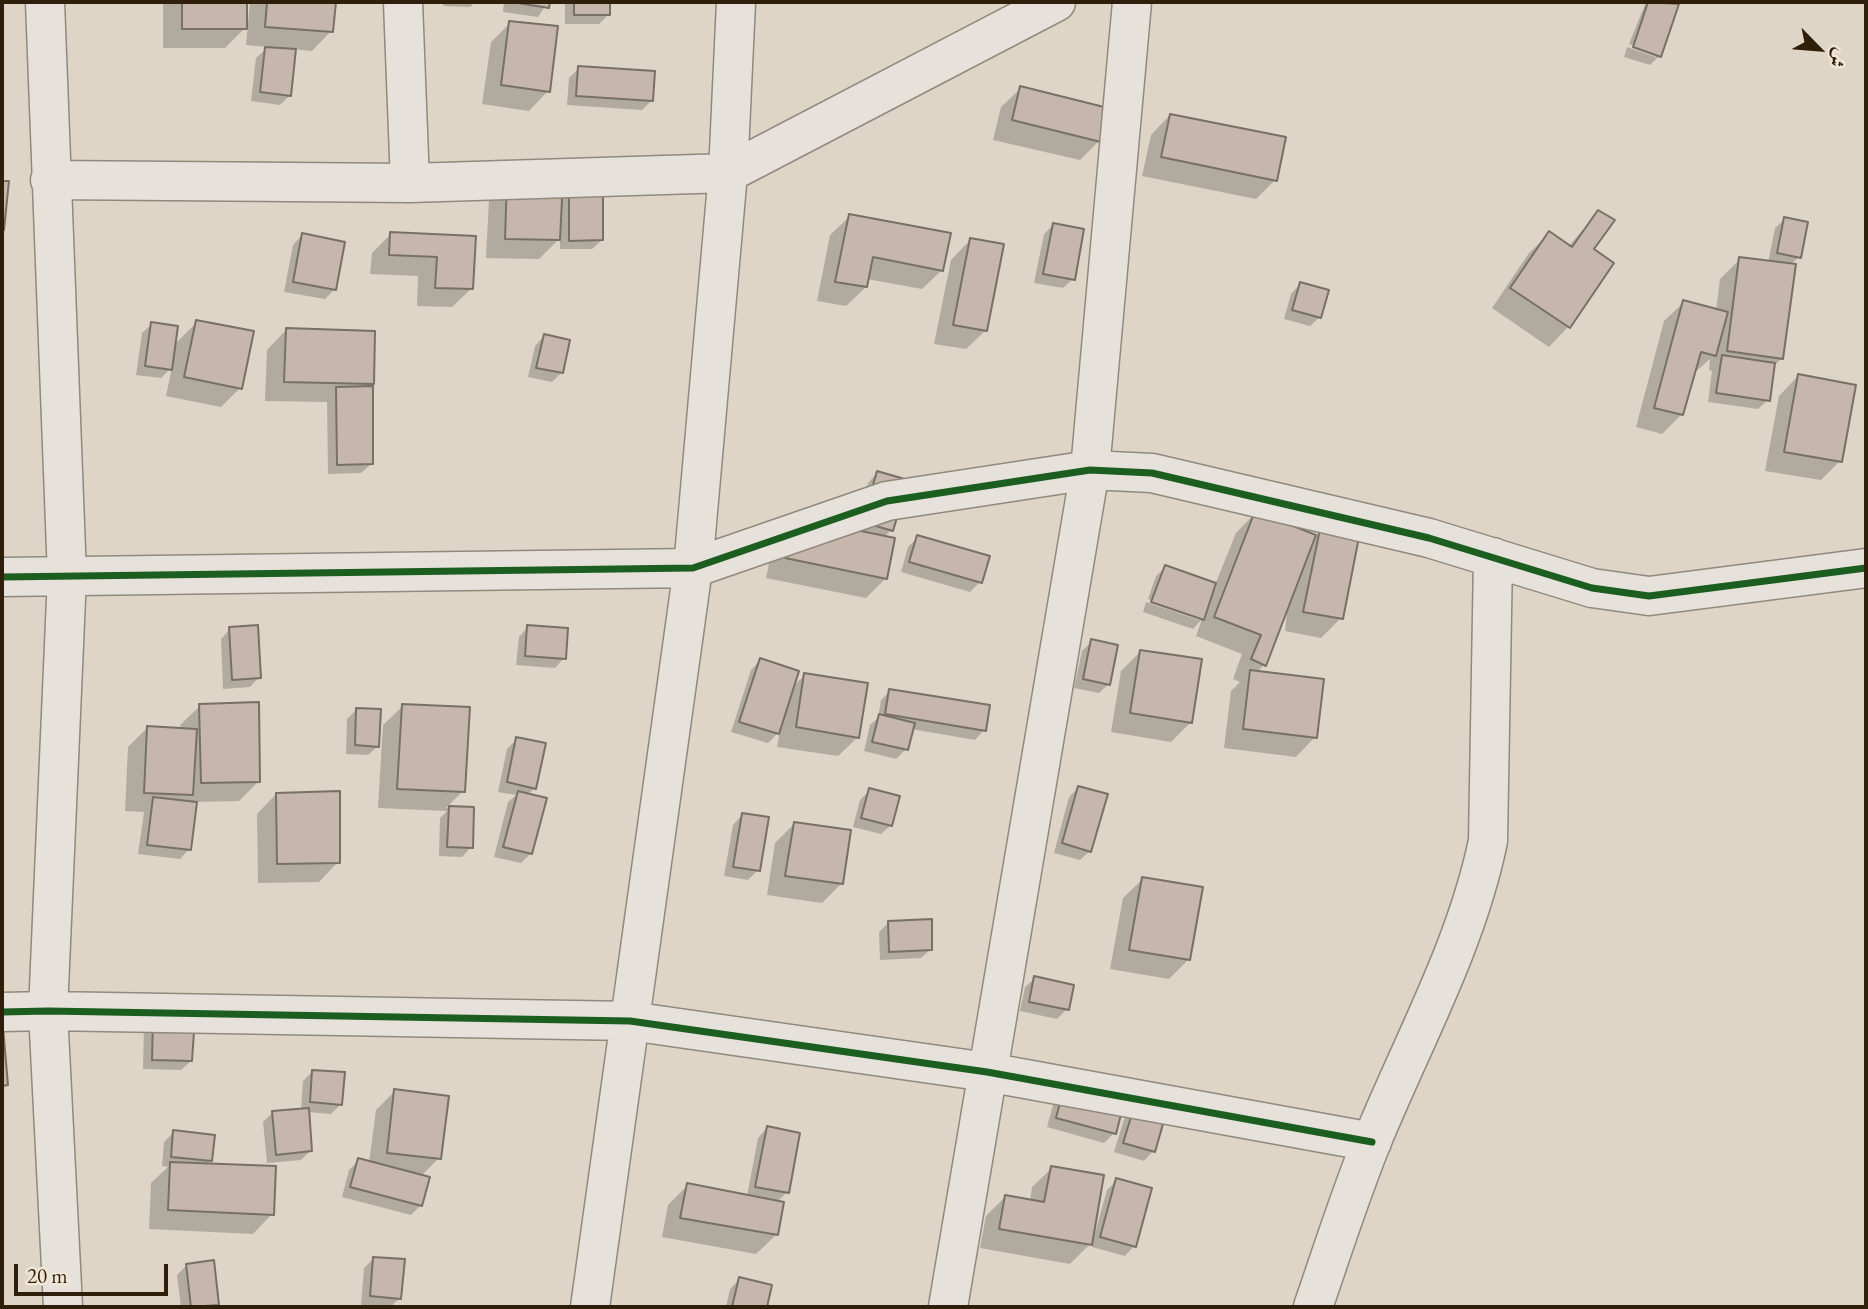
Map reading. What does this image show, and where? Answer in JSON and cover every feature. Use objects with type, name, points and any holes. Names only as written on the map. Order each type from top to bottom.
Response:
[{"type":"street","points":[[45,2],[50,180],[68,576],[48,1011],[63,1307]]},
{"type":"street","points":[[403,2],[410,183]]},
{"type":"street","points":[[590,1307],[693,568],[728,173],[736,2]]},
{"type":"street","points":[[50,180],[410,183],[728,173],[1056,2]]},
{"type":"street","points":[[948,1307],[1090,470],[1132,2]]},
{"type":"street","points":[[2,577],[693,568],[887,501],[1090,470],[1152,473],[1429,538],[1592,588],[1649,596],[1866,568]]},
{"type":"street","points":[[1312,1307],[1372,1142],[1467,923],[1479,884],[1488,841],[1493,557]]},
{"type":"street","points":[[2,1012],[630,1021],[986,1072],[1372,1142]]},
{"type":"building","points":[[182,2],[247,2],[247,29],[182,29]]},
{"type":"building","points":[[267,2],[336,2],[333,32],[265,27]]},
{"type":"building","points":[[511,2],[550,2],[549,8]]},
{"type":"building","points":[[574,2],[610,2],[610,15],[574,15]]},
{"type":"building","points":[[1648,2],[1679,4],[1661,57],[1633,47]]},
{"type":"building","points":[[509,21],[558,26],[550,92],[501,85]]},
{"type":"building","points":[[265,47],[296,49],[291,96],[260,92]]},
{"type":"building","points":[[578,66],[655,71],[653,101],[576,96]]},
{"type":"building","points":[[1020,86],[1108,108],[1101,142],[1012,120]]},
{"type":"building","points":[[1170,114],[1286,137],[1277,181],[1161,157]]},
{"type":"building","points":[[507,177],[563,179],[560,240],[505,239]]},
{"type":"building","points":[[569,178],[603,178],[603,240],[569,241]]},
{"type":"building","points":[[2,181],[9,181],[4,230],[2,230]]},
{"type":"building","points":[[1598,210],[1615,220],[1594,249],[1614,263],[1570,328],[1510,288],[1549,231],[1572,247]]},
{"type":"building","points":[[849,214],[951,233],[943,271],[873,257],[867,287],[835,282]]},
{"type":"building","points":[[1784,217],[1808,222],[1801,258],[1777,253]]},
{"type":"building","points":[[1053,223],[1084,229],[1075,280],[1043,274]]},
{"type":"building","points":[[390,232],[476,236],[473,289],[435,288],[437,257],[389,255]]},
{"type":"building","points":[[302,233],[345,242],[336,290],[293,282]]},
{"type":"building","points":[[970,238],[1004,244],[987,331],[953,325]]},
{"type":"building","points":[[1739,257],[1796,264],[1783,359],[1727,351]]},
{"type":"building","points":[[1300,282],[1329,290],[1321,318],[1292,310]]},
{"type":"building","points":[[1683,300],[1728,312],[1716,356],[1701,352],[1683,415],[1654,408]]},
{"type":"building","points":[[196,320],[254,331],[242,389],[184,377]]},
{"type":"building","points":[[151,322],[178,326],[172,370],[145,366]]},
{"type":"building","points":[[286,328],[375,331],[374,384],[284,382]]},
{"type":"building","points":[[544,334],[570,340],[563,373],[536,368]]},
{"type":"building","points":[[1722,355],[1775,363],[1770,401],[1716,393]]},
{"type":"building","points":[[1798,374],[1856,385],[1842,462],[1784,452]]},
{"type":"building","points":[[373,386],[373,464],[337,465],[336,387]]},
{"type":"building","points":[[877,471],[908,480],[893,531],[862,522]]},
{"type":"building","points":[[1255,511],[1316,535],[1266,666],[1251,659],[1261,635],[1214,617]]},
{"type":"building","points":[[793,517],[895,538],[887,579],[785,558]]},
{"type":"building","points":[[1320,529],[1359,537],[1343,619],[1303,612]]},
{"type":"building","points":[[917,535],[990,556],[982,583],[909,562]]},
{"type":"building","points":[[1165,565],[1216,583],[1204,620],[1151,602]]},
{"type":"building","points":[[258,625],[261,678],[232,680],[229,627]]},
{"type":"building","points":[[527,625],[568,628],[566,659],[525,656]]},
{"type":"building","points":[[1091,639],[1118,645],[1110,685],[1083,679]]},
{"type":"building","points":[[1140,650],[1202,659],[1192,723],[1130,713]]},
{"type":"building","points":[[760,658],[799,671],[779,734],[739,722]]},
{"type":"building","points":[[1250,670],[1324,679],[1317,738],[1243,729]]},
{"type":"building","points":[[804,673],[868,683],[859,738],[796,727]]},
{"type":"building","points":[[889,689],[990,705],[986,731],[885,714]]},
{"type":"building","points":[[259,702],[260,782],[201,783],[199,704]]},
{"type":"building","points":[[402,704],[470,707],[465,792],[397,789]]},
{"type":"building","points":[[356,708],[381,709],[379,747],[355,745]]},
{"type":"building","points":[[879,714],[915,723],[908,750],[872,742]]},
{"type":"building","points":[[147,726],[197,729],[193,795],[144,793]]},
{"type":"building","points":[[516,737],[546,743],[536,789],[507,782]]},
{"type":"building","points":[[1078,786],[1108,794],[1091,852],[1062,843]]},
{"type":"building","points":[[869,788],[900,796],[892,826],[861,818]]},
{"type":"building","points":[[340,791],[340,863],[277,864],[276,793]]},
{"type":"building","points":[[518,791],[547,798],[532,854],[503,847]]},
{"type":"building","points":[[153,797],[197,802],[191,850],[147,845]]},
{"type":"building","points":[[449,806],[474,807],[473,848],[447,847]]},
{"type":"building","points":[[742,813],[769,817],[760,871],[733,867]]},
{"type":"building","points":[[794,822],[851,830],[843,884],[785,876]]},
{"type":"building","points":[[1142,877],[1203,887],[1190,960],[1129,950]]},
{"type":"building","points":[[932,919],[932,950],[889,952],[888,921]]},
{"type":"building","points":[[1034,976],[1074,985],[1069,1010],[1029,1002]]},
{"type":"building","points":[[153,1015],[195,1017],[192,1061],[152,1060]]},
{"type":"building","points":[[2,1016],[8,1085],[2,1086]]},
{"type":"building","points":[[312,1070],[345,1072],[342,1105],[310,1102]]},
{"type":"building","points":[[1065,1083],[1125,1099],[1116,1134],[1056,1118]]},
{"type":"building","points":[[394,1089],[449,1096],[441,1159],[387,1153]]},
{"type":"building","points":[[1136,1101],[1167,1110],[1155,1152],[1123,1143]]},
{"type":"building","points":[[309,1108],[312,1151],[276,1155],[272,1111]]},
{"type":"building","points":[[767,1126],[800,1133],[789,1193],[755,1187]]},
{"type":"building","points":[[173,1130],[215,1135],[212,1161],[171,1157]]},
{"type":"building","points":[[358,1158],[430,1177],[422,1206],[350,1187]]},
{"type":"building","points":[[170,1162],[276,1166],[274,1215],[168,1210]]},
{"type":"building","points":[[1051,1166],[1104,1175],[1092,1245],[999,1229],[1005,1195],[1044,1202]]},
{"type":"building","points":[[1116,1178],[1152,1188],[1136,1247],[1100,1237]]},
{"type":"building","points":[[687,1183],[784,1202],[778,1235],[680,1218]]},
{"type":"building","points":[[373,1257],[405,1259],[401,1299],[370,1296]]},
{"type":"building","points":[[214,1260],[219,1305],[191,1307],[186,1264]]},
{"type":"building","points":[[739,1277],[772,1285],[767,1307],[732,1307]]},
{"type":"cycle path","points":[[2,577],[693,568],[887,501],[1090,470],[1152,473],[1429,538],[1592,588],[1649,596],[1866,568]]},
{"type":"cycle path","points":[[2,1012],[630,1021],[987,1072],[1372,1142]]}]
